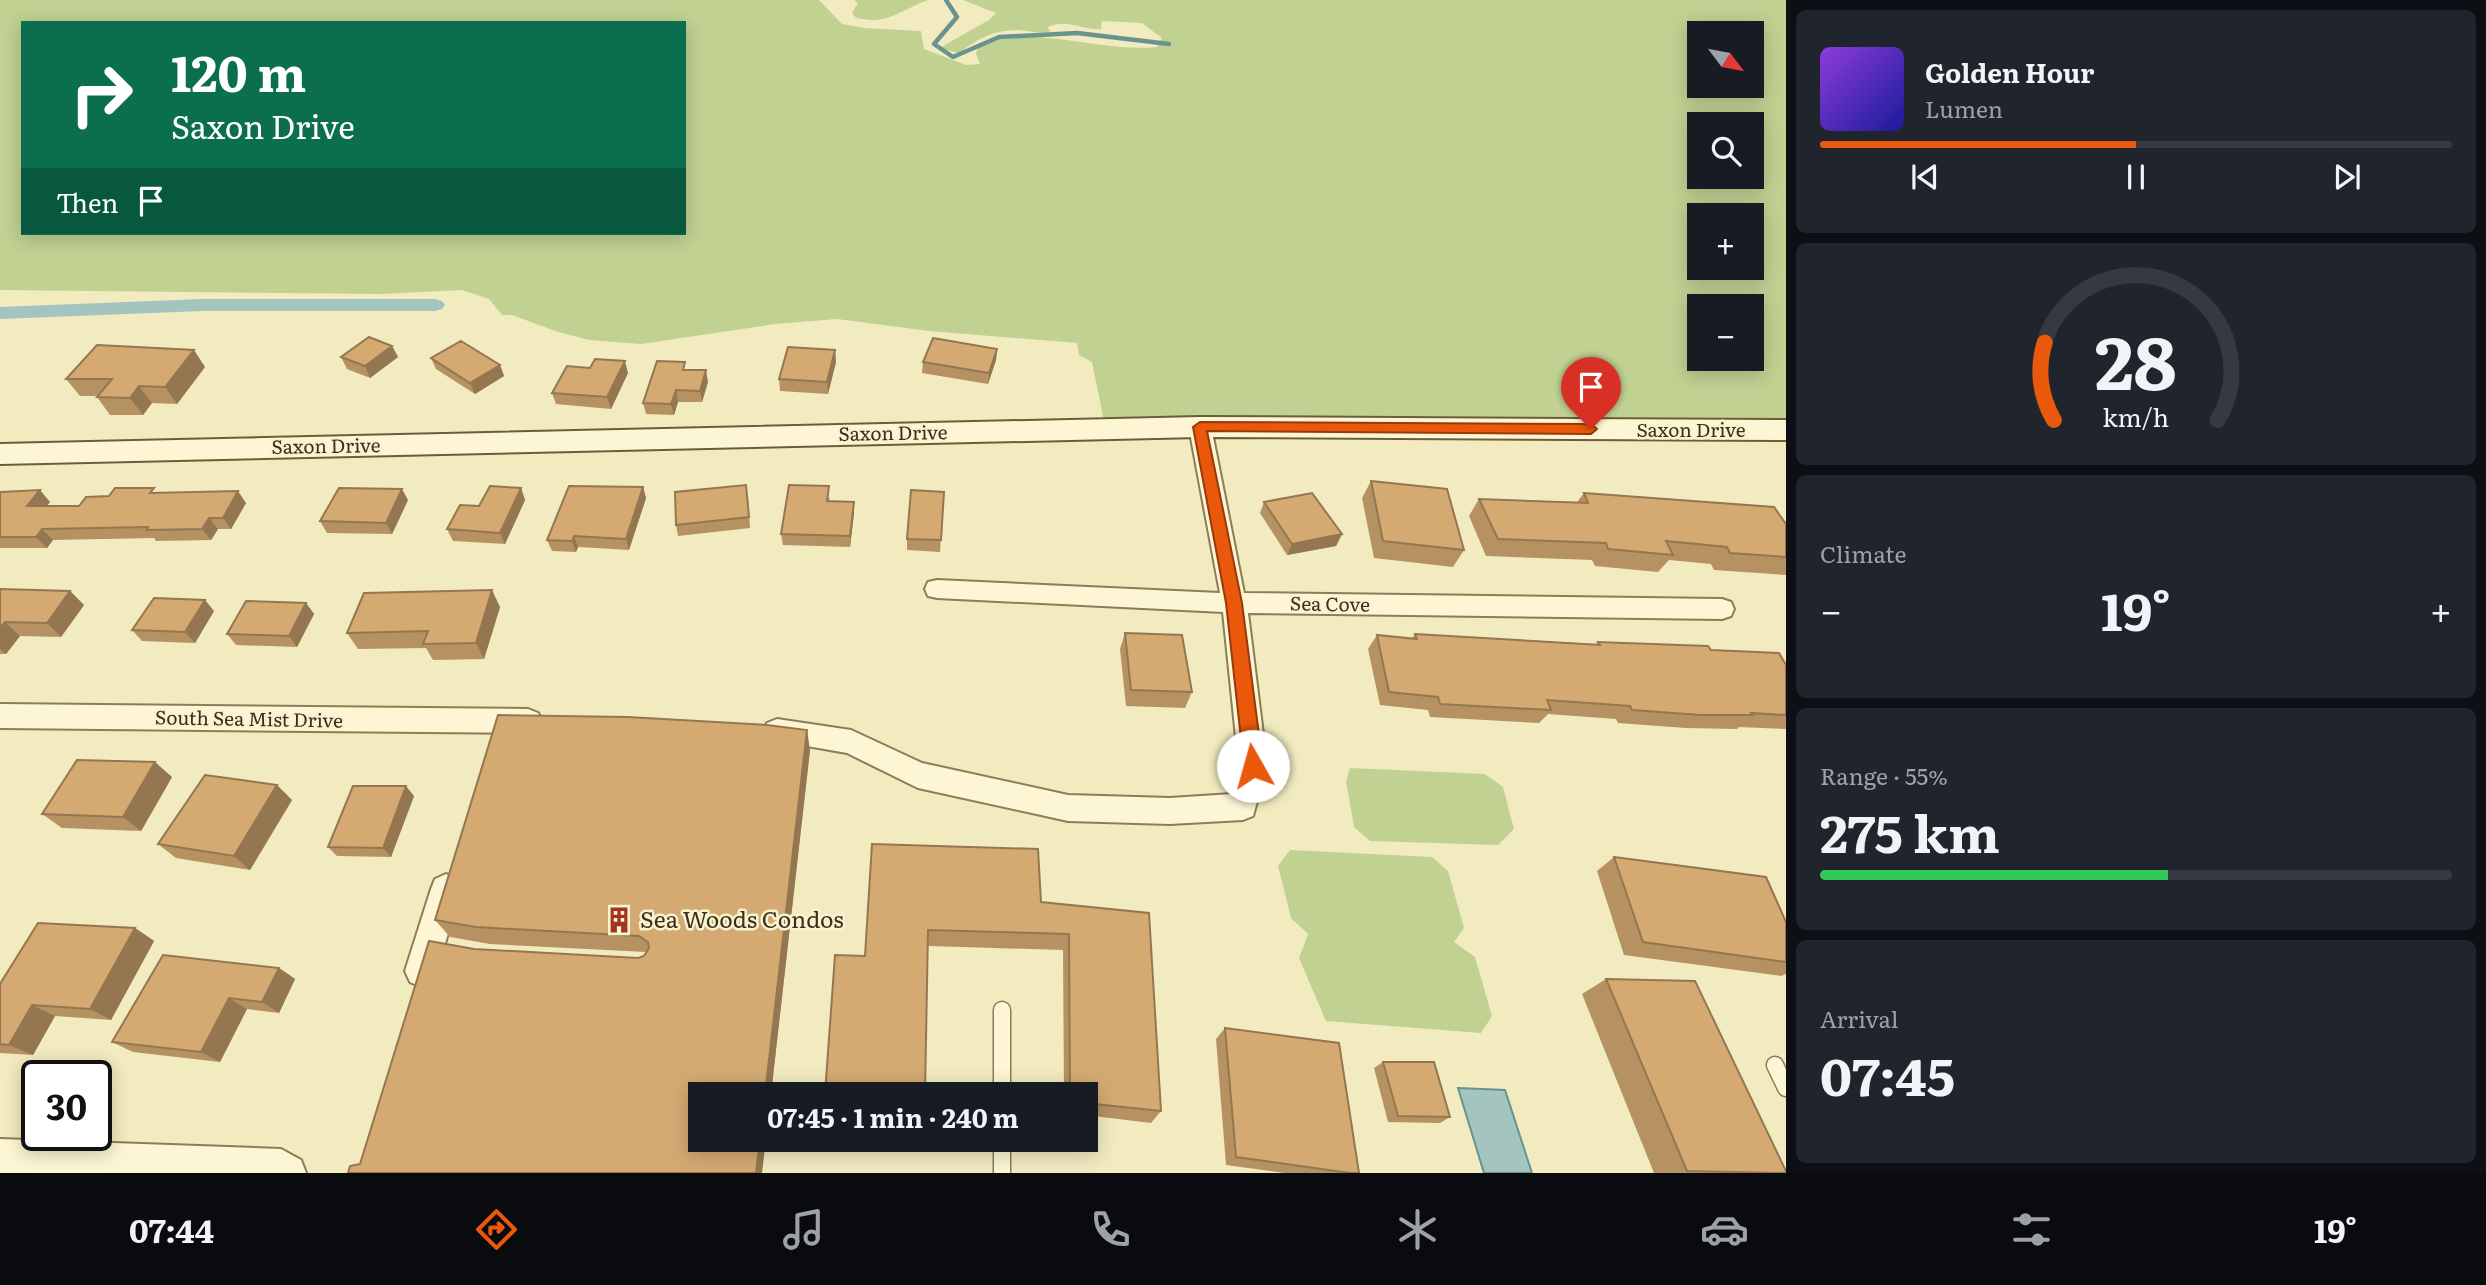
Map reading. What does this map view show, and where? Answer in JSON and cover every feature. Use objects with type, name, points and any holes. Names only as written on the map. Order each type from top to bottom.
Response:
[{"type":"street","name":"Saxon Drive","points":[[0,454],[1200,427],[1786,430]]},
{"type":"street","points":[[755,728],[851,742],[918,775],[1068,808],[1170,811],[1243,807],[1253,766],[1234,603],[1200,427]]},
{"type":"street","name":"Sea Cove","points":[[937,589],[1234,603],[1722,610]]},
{"type":"street","name":"South Sea Mist Drive","points":[[0,716],[493,734],[552,722]]},
{"type":"street","points":[[414,995],[436,945],[454,865]]},
{"type":"street","points":[[0,1157],[281,1167],[288,1173]]},
{"type":"lane","points":[[1002,1010],[1002,1082]]},
{"type":"lane","points":[[1775,1065],[1786,1088]]},
{"type":"lane","points":[[1002,1152],[1002,1173]]},
{"type":"green space","points":[[0,0],[819,0],[842,24],[921,31],[924,49],[966,65],[980,64],[976,54],[979,44],[1001,39],[1045,38],[1135,48],[1157,47],[1162,38],[1142,23],[1102,21],[1101,29],[1060,24],[1047,28],[1051,31],[1047,32],[1009,30],[979,40],[959,53],[942,49],[996,13],[963,0],[1786,0],[1786,423],[1104,421],[1092,362],[1079,355],[1077,343],[929,331],[837,319],[775,324],[641,344],[589,340],[512,315],[502,315],[489,299],[462,290],[382,294],[0,290]]},
{"type":"green space","points":[[854,0],[928,0],[884,19],[866,20],[855,17],[852,13],[858,3]]},
{"type":"green space","points":[[1350,768],[1485,774],[1503,787],[1514,829],[1498,845],[1370,841],[1354,827],[1346,781]]},
{"type":"green space","points":[[1290,850],[1432,857],[1448,871],[1464,928],[1454,942],[1475,957],[1492,1016],[1481,1033],[1326,1021],[1299,958],[1308,934],[1291,918],[1278,866]]},
{"type":"water","points":[[1458,1088],[1505,1090],[1532,1173],[1484,1173]]},
{"type":"building","points":[[369,337],[392,346],[365,366],[341,357]]},
{"type":"building","points":[[933,338],[997,349],[989,373],[923,362]]},
{"type":"building","points":[[461,341],[500,365],[470,383],[431,358]]},
{"type":"building","points":[[97,345],[194,350],[165,387],[139,386],[130,398],[97,397],[112,379],[66,379]]},
{"type":"building","points":[[788,347],[835,350],[827,382],[779,379]]},
{"type":"building","points":[[595,359],[625,361],[607,397],[552,393],[567,366],[590,368]]},
{"type":"building","points":[[657,361],[685,362],[683,370],[706,370],[700,391],[676,390],[671,404],[643,403]]},
{"type":"building","points":[[1371,481],[1447,489],[1464,550],[1383,541]]},
{"type":"building","points":[[746,485],[749,517],[676,525],[675,492]]},
{"type":"building","points":[[789,485],[829,486],[827,501],[854,502],[850,536],[781,534]]},
{"type":"building","points":[[490,486],[521,488],[500,533],[447,529],[460,505],[479,506]]},
{"type":"building","points":[[569,486],[643,487],[626,539],[574,536],[572,541],[547,540]]},
{"type":"building","points":[[115,488],[154,488],[150,493],[238,491],[223,518],[209,518],[202,529],[42,529],[36,537],[0,537],[0,492],[40,490],[27,506],[79,506],[86,497],[109,496]]},
{"type":"building","points":[[339,488],[402,489],[386,523],[320,521]]},
{"type":"building","points":[[911,490],[944,492],[941,540],[907,539]]},
{"type":"building","points":[[1312,493],[1342,534],[1292,544],[1264,502]]},
{"type":"building","points":[[1584,493],[1774,507],[1786,524],[1786,557],[1730,553],[1727,547],[1666,541],[1673,555],[1608,549],[1606,543],[1498,539],[1479,499],[1588,503]]},
{"type":"building","points":[[0,589],[70,591],[47,623],[5,622],[0,628]]},
{"type":"building","points":[[492,590],[476,643],[423,644],[428,631],[347,633],[364,593]]},
{"type":"building","points":[[154,598],[205,600],[185,632],[132,630]]},
{"type":"building","points":[[246,601],[306,603],[289,636],[227,634]]},
{"type":"building","points":[[1125,633],[1182,635],[1192,692],[1131,690]]},
{"type":"building","points":[[1415,634],[1600,645],[1598,642],[1708,646],[1711,650],[1779,653],[1786,665],[1786,715],[1701,715],[1547,700],[1551,710],[1440,704],[1438,697],[1389,692],[1377,635],[1417,639]]},
{"type":"building","name":"Sea Woods Condos","points":[[498,715],[628,717],[807,730],[766,1082],[688,1082],[688,1152],[758,1152],[756,1173],[348,1173],[350,1166],[360,1164],[429,941],[474,949],[638,958],[644,956],[649,948],[648,942],[639,936],[476,927],[435,920]]},
{"type":"building","points":[[77,760],[155,762],[123,817],[42,814]]},
{"type":"building","points":[[205,775],[277,785],[234,856],[158,844]]},
{"type":"building","points":[[353,786],[406,786],[383,848],[328,847]]},
{"type":"building","points":[[872,844],[1038,849],[1041,902],[1149,913],[1161,1111],[1098,1104],[1098,1082],[1070,1082],[1069,934],[928,930],[925,1082],[826,1082],[835,955],[865,956]]},
{"type":"building","points":[[1614,857],[1766,877],[1786,922],[1786,962],[1643,942]]},
{"type":"building","points":[[38,923],[135,928],[90,1009],[32,1005],[9,1045],[0,1044],[0,984]]},
{"type":"building","points":[[163,955],[279,968],[262,1002],[229,998],[201,1052],[112,1042]]},
{"type":"building","points":[[1606,979],[1695,981],[1786,1173],[1687,1171]]},
{"type":"building","points":[[1225,1028],[1339,1043],[1359,1173],[1236,1157]]},
{"type":"building","points":[[1383,1062],[1434,1062],[1450,1117],[1398,1116]]},
{"type":"waterway","points":[[946,0],[957,17],[934,44],[953,57],[999,37],[1077,33],[1169,44]]},
{"type":"waterway","points":[[0,313],[202,305],[435,305]]},
{"type":"place","name":"Sea Woods Condos","points":[[619,920]]},
{"type":"route","points":[[1253,766],[1234,603],[1200,427],[1591,429]]}]
